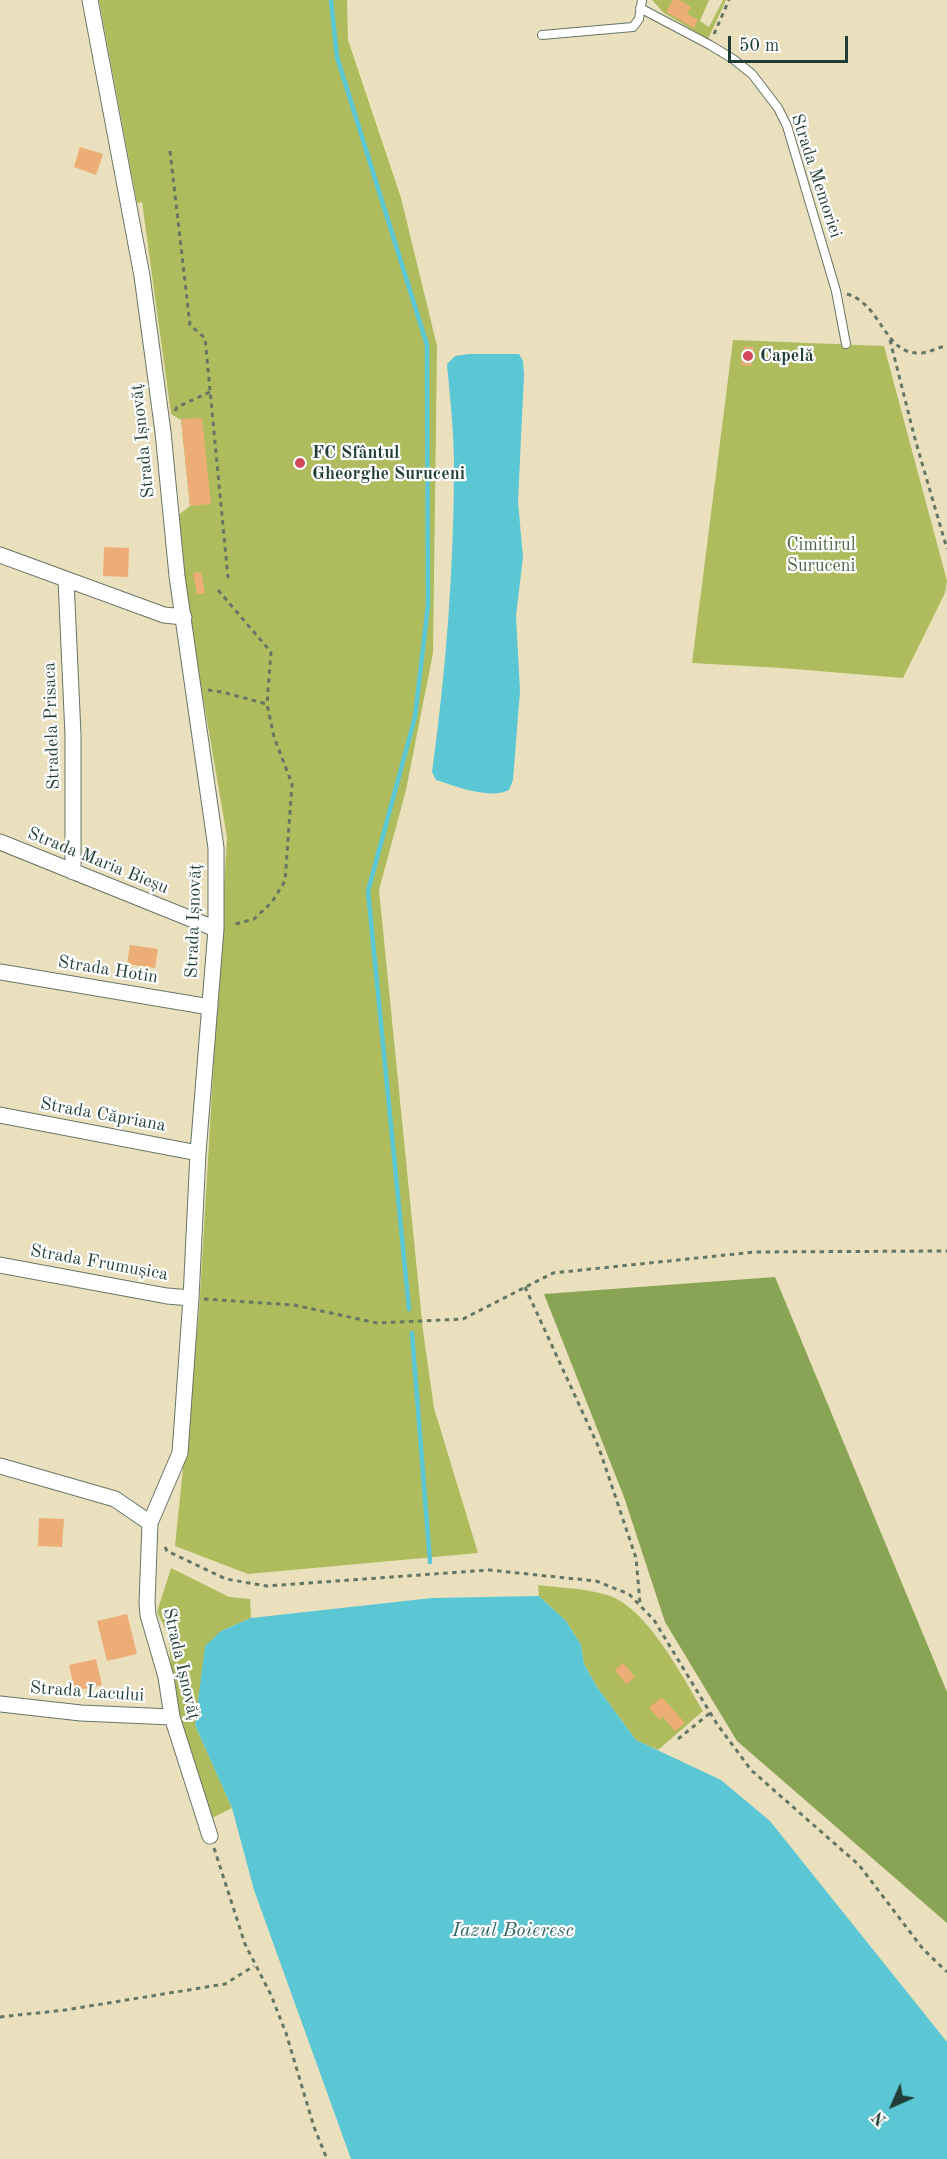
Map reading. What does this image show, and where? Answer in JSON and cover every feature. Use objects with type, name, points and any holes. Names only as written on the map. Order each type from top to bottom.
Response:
[{"type":"street","name":"Strada Ișnovăț","points":[[90,0],[142,276],[163,432],[177,576],[216,848],[216,929],[198,1153],[180,1453],[150,1522],[148,1615],[166,1677],[172,1717],[210,1836]]},
{"type":"street","points":[[0,555],[164,615],[184,617]]},
{"type":"street","name":"Stradela Prisaca","points":[[66,580],[73,735],[73,872]]},
{"type":"street","name":"Strada Maria Bieșu","points":[[0,842],[216,929]]},
{"type":"street","name":"Strada Hotin","points":[[0,972],[210,1007]]},
{"type":"street","name":"Strada Căpriana","points":[[0,1115],[198,1153]]},
{"type":"street","name":"Strada Frumușica","points":[[0,1265],[167,1296],[191,1298]]},
{"type":"street","points":[[0,1466],[115,1498],[150,1522]]},
{"type":"street","name":"Strada Lacului","points":[[0,1704],[81,1713],[172,1717]]},
{"type":"lane","name":"Strada Memoriei","points":[[542,35],[633,27],[639,19],[641,4],[733,59],[752,74],[778,108],[787,126],[836,291],[846,344]]},
{"type":"path","points":[[710,45],[716,26],[729,0]]},
{"type":"path","points":[[170,151],[190,325],[205,338],[228,578]]},
{"type":"path","points":[[836,291],[854,296],[864,304],[876,315],[890,340],[915,439],[947,549]]},
{"type":"path","points":[[890,340],[900,348],[914,353],[923,353],[947,346]]},
{"type":"path","points":[[163,432],[177,407],[210,392]]},
{"type":"path","points":[[216,929],[254,919],[272,902],[285,881],[292,784],[274,736],[267,704],[271,652],[218,590]]},
{"type":"path","points":[[194,689],[222,692],[267,704]]},
{"type":"path","points":[[191,1298],[294,1305],[377,1323],[464,1319],[554,1273],[755,1252],[947,1251]]},
{"type":"path","points":[[525,1287],[599,1448],[636,1558],[640,1603]]},
{"type":"path","points":[[150,1522],[168,1551],[226,1579],[267,1586],[489,1570],[596,1581],[629,1594],[654,1620],[710,1713],[751,1770],[859,1865],[923,1949],[947,1972]]},
{"type":"path","points":[[678,1739],[710,1713]]},
{"type":"path","points":[[210,1836],[245,1944],[271,1995],[314,2127],[327,2159]]},
{"type":"path","points":[[0,2017],[76,2009],[225,1984],[255,1965]]},
{"type":"green space","points":[[99,0],[347,0],[348,40],[401,198],[437,346],[433,653],[406,790],[379,890],[423,1331],[434,1408],[478,1553],[248,1574],[175,1546],[199,1312],[227,837],[196,656],[176,517],[190,506],[181,420],[171,414],[142,202],[137,203]]},
{"type":"green space","points":[[652,0],[709,0],[700,21],[709,27],[723,0],[726,0],[708,39],[664,13]]},
{"type":"green space","name":"Cimitirul Suruceni","points":[[733,340],[884,346],[947,581],[945,593],[903,678],[692,663]]},
{"type":"green space","points":[[775,1277],[947,1692],[947,1923],[737,1741],[665,1622],[624,1497],[544,1294]]},
{"type":"green space","points":[[171,1568],[229,1597],[250,1599],[251,1618],[221,1631],[195,1725],[232,1808],[210,1819],[175,1708],[168,1634],[157,1612]]},
{"type":"green space","points":[[538,1585],[590,1591],[622,1602],[636,1613],[662,1644],[703,1711],[658,1750],[636,1740],[597,1687],[584,1664],[581,1645],[566,1621],[539,1596]]},
{"type":"water","points":[[519,354],[523,361],[524,375],[518,502],[523,557],[516,616],[520,691],[513,780],[509,790],[492,794],[472,791],[436,780],[432,772],[445,658],[453,542],[454,453],[447,364],[455,356]]},
{"type":"water","name":"Iazul Boieresc","points":[[539,1596],[566,1621],[581,1645],[584,1664],[597,1687],[636,1740],[721,1780],[770,1821],[947,2042],[947,2159],[351,2159],[254,1890],[232,1808],[195,1725],[205,1646],[221,1631],[251,1618],[432,1598]]},
{"type":"building","points":[[673,0],[679,0],[691,7],[687,14],[698,20],[694,28],[666,12]]},
{"type":"building","points":[[80,147],[103,154],[96,175],[74,167]]},
{"type":"building","name":"Capelă","points":[[744,346],[754,348],[751,366],[741,365]]},
{"type":"building","points":[[202,418],[211,504],[190,506],[181,419]]},
{"type":"building","points":[[104,547],[129,548],[128,577],[103,576]]},
{"type":"building","points":[[201,572],[205,593],[197,594],[193,573]]},
{"type":"building","points":[[130,945],[158,949],[155,968],[127,964]]},
{"type":"building","points":[[39,1518],[64,1519],[62,1547],[38,1546]]},
{"type":"building","points":[[127,1614],[137,1654],[107,1661],[97,1621]]},
{"type":"building","points":[[96,1659],[102,1685],[75,1691],[69,1665]]},
{"type":"building","points":[[623,1663],[635,1677],[626,1684],[615,1670]]},
{"type":"building","points":[[662,1697],[685,1723],[675,1731],[663,1717],[660,1720],[649,1708]]},
{"type":"waterway","points":[[331,0],[337,57],[427,345],[428,605],[415,717],[368,891],[409,1309]]},
{"type":"waterway","points":[[412,1333],[430,1562]]},
{"type":"place","name":"Capelă","points":[[748,356]]},
{"type":"place","name":"FC Sfântul Gheorghe Suruceni","points":[[300,463]]}]
